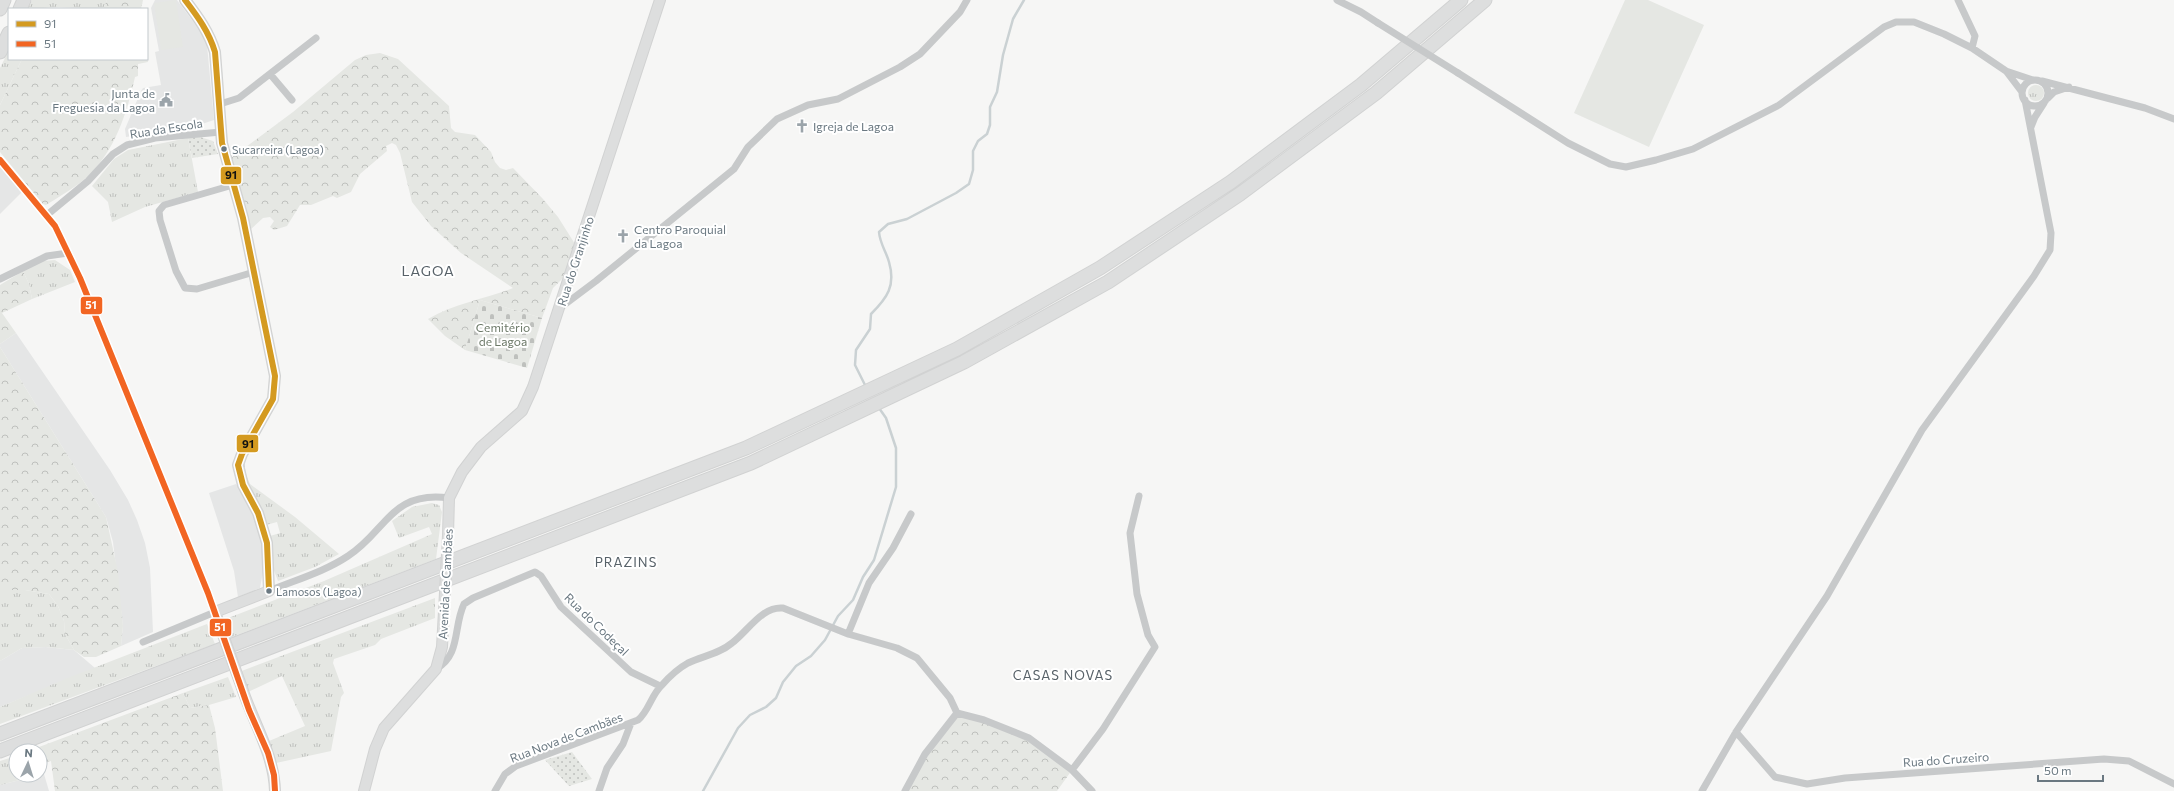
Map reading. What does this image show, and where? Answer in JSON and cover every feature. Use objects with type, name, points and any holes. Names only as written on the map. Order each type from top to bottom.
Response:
[{"type":"highway","points":[[0,9],[4,0]]},
{"type":"highway","points":[[0,734],[746,448],[957,348],[1100,268],[1231,182],[1361,85],[1461,0]]},
{"type":"highway","points":[[0,751],[751,463],[964,362],[1108,282],[1240,194],[1376,94],[1485,0]]},
{"type":"highway","points":[[0,52],[8,35]]},
{"type":"street","points":[[185,0],[211,39],[215,52],[221,132],[233,185],[243,218],[275,376],[273,399],[242,454],[238,465],[243,485],[258,513],[267,543],[269,591]]},
{"type":"street","name":"Rua do Granjinho","points":[[449,498],[462,472],[481,447],[516,416],[526,404],[560,308],[660,0]]},
{"type":"street","points":[[560,308],[734,169],[748,147],[777,119],[808,105],[838,98],[900,67],[927,47],[960,12],[967,0]]},
{"type":"street","points":[[1337,0],[1361,12],[1568,143],[1610,164],[1626,167],[1693,149],[1779,104],[1884,27],[1896,22],[1914,22],[1972,48],[2006,71],[2033,80],[2069,87],[2145,108],[2174,119]]},
{"type":"street","points":[[1958,0],[1974,36],[1972,48]]},
{"type":"street","points":[[220,104],[239,98],[316,38]]},
{"type":"street","points":[[1702,791],[1736,732],[1827,596],[1922,430],[2034,276],[2050,250],[2051,233],[2031,127],[2022,92],[2006,71]]},
{"type":"street","points":[[270,74],[292,100]]},
{"type":"street","points":[[2022,92],[2025,84],[2033,80]]},
{"type":"street","points":[[2042,81],[2048,88],[2046,101]]},
{"type":"street","points":[[2031,127],[2034,117],[2054,92],[2069,87]]},
{"type":"street","points":[[2024,100],[2031,106],[2046,101]]},
{"type":"street","name":"Rua da Escola","points":[[46,215],[88,181],[113,154],[127,145],[168,137],[221,132]]},
{"type":"street","points":[[0,160],[46,215],[60,236],[68,253],[217,617],[249,710],[270,759],[274,775],[275,791]]},
{"type":"street","points":[[233,185],[164,205],[159,211],[160,220],[174,264],[185,288],[197,289],[254,272]]},
{"type":"street","points":[[0,279],[47,256],[68,253]]},
{"type":"street","points":[[1072,770],[1103,729],[1155,647],[1148,635],[1138,594],[1130,533],[1139,496]]},
{"type":"street","points":[[143,642],[217,617],[269,591],[336,564],[349,556],[388,516],[409,502],[426,498],[449,498]]},
{"type":"street","name":"Avenida de Cambães","points":[[364,791],[375,749],[384,728],[436,669],[442,647],[449,498]]},
{"type":"street","points":[[848,634],[869,583],[893,548],[911,514]]},
{"type":"street","name":"Rua do Codeçal","points":[[436,669],[444,664],[450,656],[464,604],[473,598],[535,572],[541,576],[561,607],[631,672],[660,686]]},
{"type":"street","points":[[599,791],[607,768],[624,744],[631,723],[642,717],[660,686],[688,663],[724,649],[770,609],[783,608],[848,634],[897,648],[917,658],[950,698],[957,713]]},
{"type":"street","points":[[957,713],[984,720],[1029,738],[1072,770],[1092,791]]},
{"type":"street","points":[[905,791],[925,754],[946,730],[957,713]]},
{"type":"street","name":"Rua Nova de Cambães","points":[[495,791],[505,774],[516,766],[631,723]]},
{"type":"street","name":"Rua do Cruzeiro","points":[[1736,732],[1775,777],[1807,784],[1846,778],[2104,759],[2129,762],[2174,784]]},
{"type":"shaded area","points":[[155,0],[177,0],[201,32],[207,45],[214,120],[199,125],[195,123],[142,131],[139,135],[126,137],[125,129],[143,88],[161,85],[155,52],[159,51],[151,8]]},
{"type":"shaded area","points":[[0,167],[22,192],[0,214]]},
{"type":"shaded area","points":[[16,333],[110,470],[128,500],[145,543],[150,568],[153,632],[121,646],[123,626],[113,542],[106,517],[0,347],[0,344]]},
{"type":"shaded area","points":[[236,484],[250,505],[261,534],[265,561],[260,588],[238,597],[234,571],[209,493]]},
{"type":"shaded area","points":[[46,647],[74,650],[95,668],[0,707],[0,661],[22,648]]},
{"type":"shaded area","points":[[8,783],[47,783],[49,791],[0,791],[0,785]]},
{"type":"green space","points":[[32,0],[107,0],[103,8],[28,8]]},
{"type":"green space","points":[[107,0],[143,0],[141,8],[103,8]]},
{"type":"green space","points":[[176,0],[183,47],[161,50],[154,3]]},
{"type":"green space","points":[[1625,0],[1648,0],[1704,25],[1649,147],[1574,113]]},
{"type":"green space","points":[[8,52],[8,60],[22,60],[0,105],[0,68]]},
{"type":"green space","points":[[380,53],[398,59],[449,106],[451,128],[455,132],[475,135],[491,152],[495,162],[500,168],[506,170],[513,168],[558,217],[575,244],[565,276],[553,288],[542,318],[480,300],[465,350],[445,336],[428,319],[459,305],[513,288],[461,253],[431,226],[412,202],[400,153],[396,145],[392,143],[386,146],[387,151],[360,174],[351,192],[337,198],[333,196],[311,205],[300,205],[287,226],[274,230],[270,227],[274,221],[270,217],[263,218],[250,230],[231,158],[293,112],[355,60],[366,55]]},
{"type":"green space","points":[[22,60],[148,60],[148,62],[138,64],[138,76],[135,77],[124,118],[112,143],[97,167],[82,181],[46,205],[43,204],[0,152],[0,105]]},
{"type":"green space","points":[[2036,85],[2043,90],[2044,93],[2039,100],[2036,101],[2029,96],[2028,93],[2033,86]]},
{"type":"green space","points":[[200,137],[213,141],[218,154],[192,158],[188,138]]},
{"type":"green space","points":[[188,138],[198,192],[145,207],[112,222],[108,202],[92,186],[114,159],[128,150]]},
{"type":"green space","points":[[55,260],[70,270],[75,282],[32,299],[29,284],[23,271],[43,261]]},
{"type":"green space","points":[[23,271],[29,284],[32,299],[2,313],[16,333],[0,344],[0,285]]},
{"type":"green space","name":"Cemitério de Lagoa","points":[[480,300],[542,318],[527,368],[465,350]]},
{"type":"green space","points":[[0,347],[106,517],[118,572],[123,626],[121,646],[96,657],[84,657],[74,650],[65,634],[64,621],[58,606],[49,594],[25,590],[0,590]]},
{"type":"green space","points":[[244,460],[246,475],[250,484],[295,517],[339,554],[315,567],[278,581],[273,568],[270,536],[280,533],[277,522],[266,525],[247,484],[243,467]]},
{"type":"green space","points":[[432,503],[439,505],[442,512],[436,559],[229,638],[223,620],[324,581],[432,534],[429,527],[399,538],[392,521],[412,507]]},
{"type":"green space","points":[[0,590],[25,590],[49,594],[58,606],[64,621],[65,634],[74,650],[46,647],[22,648],[0,661]]},
{"type":"green space","points":[[435,598],[435,618],[381,639],[375,645],[334,659],[333,663],[344,693],[341,697],[331,751],[276,763],[269,741],[305,726],[282,676],[248,692],[239,672]]},
{"type":"green space","points":[[207,624],[215,644],[0,724],[0,707],[65,679]]},
{"type":"green space","points":[[228,677],[236,697],[209,705],[190,708],[183,693]]},
{"type":"green space","points":[[183,693],[190,708],[209,705],[215,728],[223,791],[55,791],[51,761],[48,762],[48,744]]},
{"type":"green space","points":[[957,713],[1017,733],[1072,770],[1057,791],[905,791],[925,754]]},
{"type":"green space","points":[[572,752],[592,779],[569,786],[545,760]]},
{"type":"green space","points":[[8,758],[8,783],[0,785],[0,761]]},
{"type":"waterway","points":[[866,387],[855,365],[856,350],[870,329],[871,314],[886,297],[891,285],[891,270],[879,232],[888,224],[907,219],[956,193],[969,184],[973,170],[973,151],[978,141],[987,134],[990,125],[990,107],[997,92],[1003,55],[1013,19],[1024,0]]},
{"type":"waterway","points":[[703,791],[738,728],[750,715],[766,707],[776,698],[783,682],[796,666],[811,656],[825,640],[838,616],[853,600],[863,577],[874,560],[896,487],[896,448],[886,418],[879,408]]},
{"type":"transit line","name":"91","points":[[185,0],[206,31],[215,52],[222,143],[243,218],[275,376],[273,399],[242,454],[238,465],[243,485],[258,513],[267,543],[269,591]]},
{"type":"transit line","name":"51","points":[[0,160],[55,226],[80,278],[208,593],[249,710],[268,753],[274,775],[275,791]]},
{"type":"place","name":"Junta de Freguesia da Lagoa","points":[[166,100]]},
{"type":"place","name":"Igreja de Lagoa","points":[[802,126]]},
{"type":"place","name":"Sucarreira (Lagoa)","points":[[224,149]]},
{"type":"place","name":"Centro Paroquial da Lagoa","points":[[623,236]]},
{"type":"place","name":"Lamosos (Lagoa)","points":[[269,591]]},
{"type":"district","name":"LAGOA","points":[[428,270]]},
{"type":"district","name":"PRAZINS","points":[[626,562]]},
{"type":"district","name":"CASAS NOVAS","points":[[1063,675]]}]
